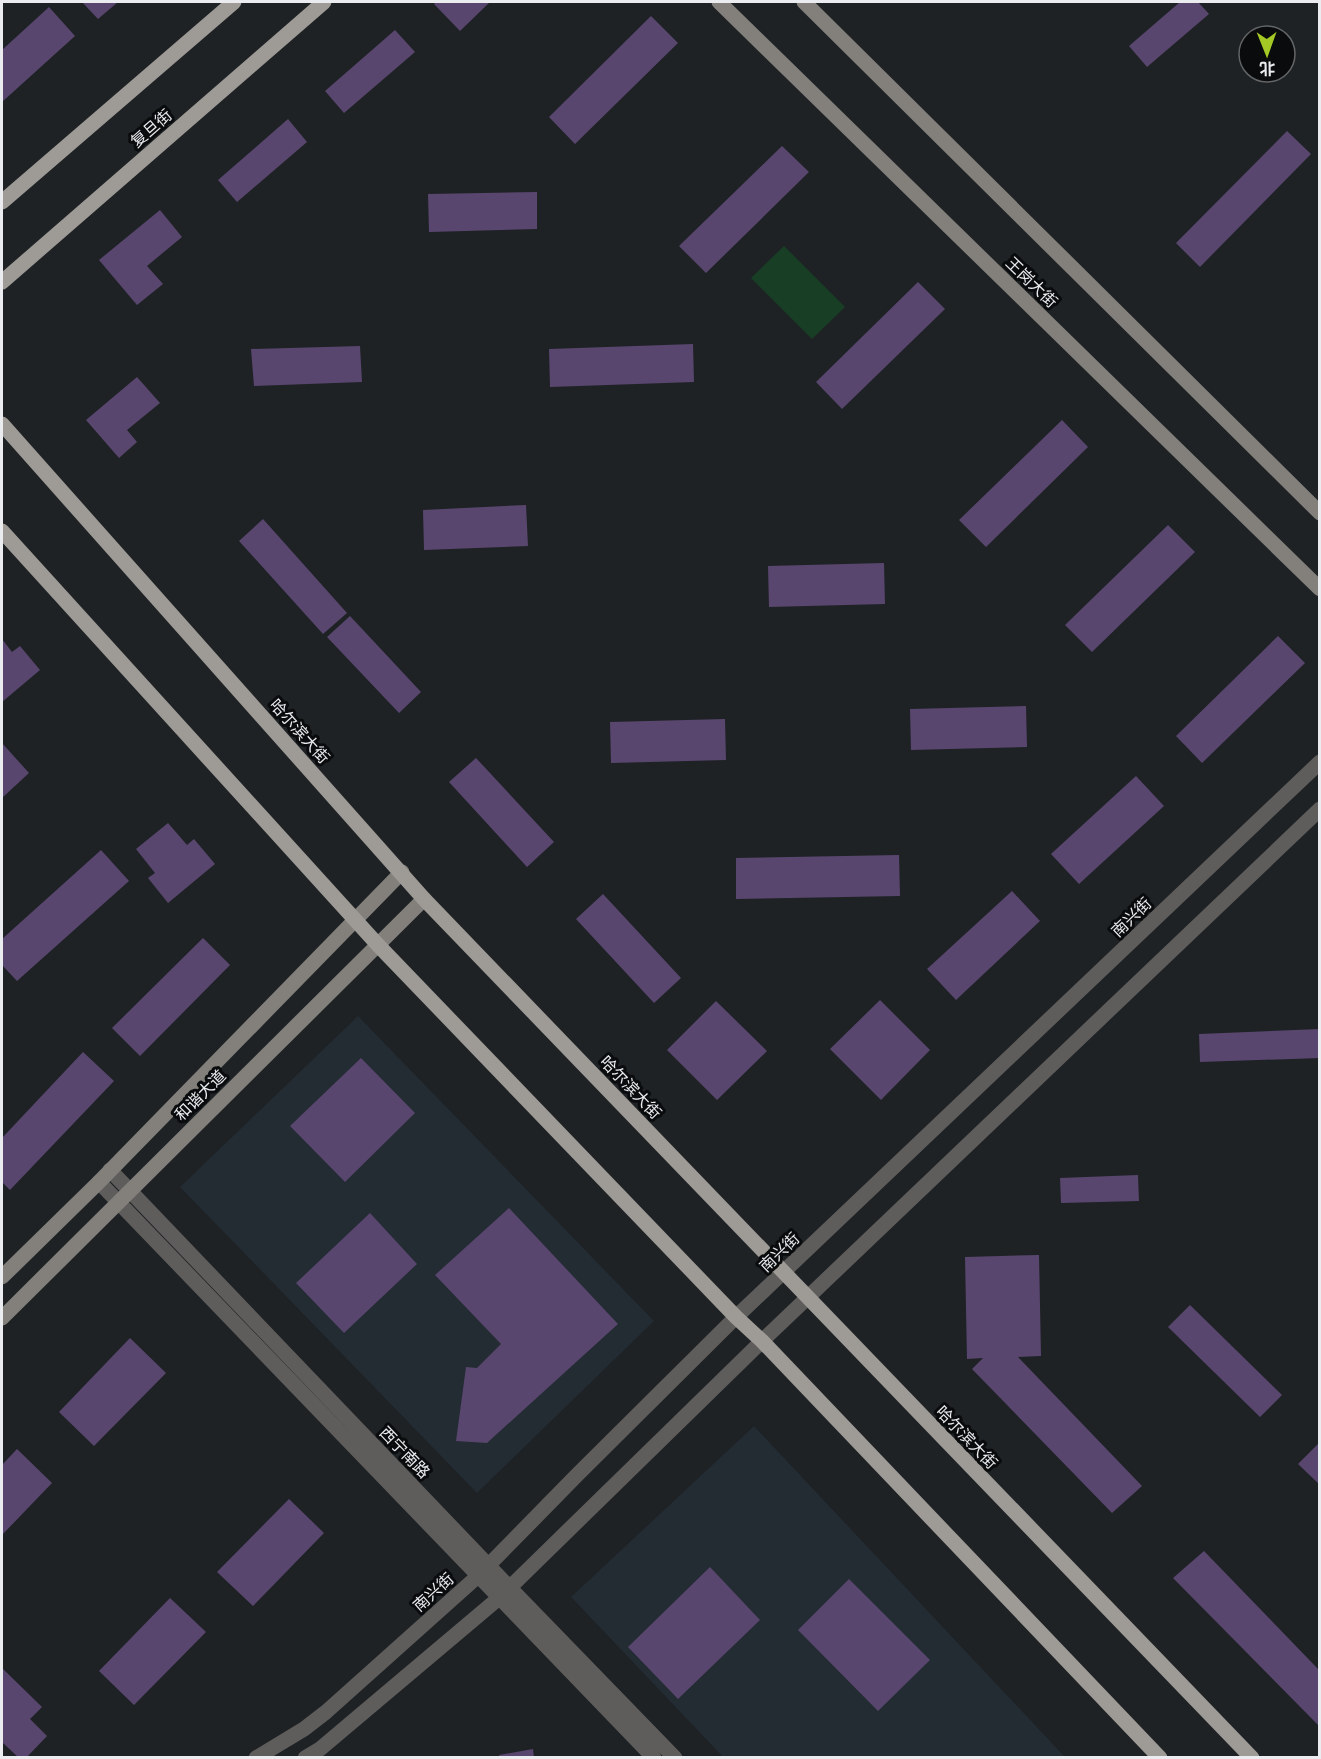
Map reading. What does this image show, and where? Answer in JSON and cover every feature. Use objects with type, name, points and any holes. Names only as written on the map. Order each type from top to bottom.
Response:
[{"type":"main road","points":[[2,202],[234,2]]},
{"type":"main road","name":"复旦街","points":[[2,282],[324,2]]},
{"type":"main road","name":"王岗大街","points":[[719,2],[1320,589]]},
{"type":"main road","points":[[804,2],[1320,513]]},
{"type":"main road","name":"哈尔滨大街","points":[[2,424],[424,898],[1252,1758]]},
{"type":"main road","points":[[2,531],[378,945],[736,1317],[762,1341],[1160,1758]]},
{"type":"main road","name":"和谐大道","points":[[2,1277],[99,1182],[402,872]]},
{"type":"main road","name":"和谐大道","points":[[2,1318],[424,898]]},
{"type":"street","name":"南兴街","points":[[256,1758],[304,1729],[326,1712],[484,1571],[736,1317],[1320,762]]},
{"type":"street","points":[[305,1758],[320,1749],[504,1592],[762,1341],[1320,809]]},
{"type":"street","name":"西宁南路","points":[[110,1170],[504,1592],[654,1758]]},
{"type":"street","name":"西宁南路","points":[[99,1182],[484,1571]]},
{"type":"street","name":"西宁南路","points":[[504,1592],[675,1758]]},
{"type":"shaded area","points":[[358,1016],[654,1321],[477,1493],[180,1187]]},
{"type":"shaded area","points":[[754,1426],[1065,1757],[723,1757],[571,1597]]},
{"type":"green space","points":[[784,246],[845,307],[812,339],[751,278]]},
{"type":"building","points":[[82,2],[118,2],[98,19]]},
{"type":"building","points":[[436,2],[490,2],[460,31],[434,4]]},
{"type":"building","points":[[1180,2],[1198,2],[1209,14],[1147,67],[1129,46]]},
{"type":"building","points":[[49,7],[75,36],[2,102],[2,50]]},
{"type":"building","points":[[651,16],[678,43],[575,144],[549,117]]},
{"type":"building","points":[[395,30],[415,52],[344,113],[325,91]]},
{"type":"building","points":[[288,119],[307,142],[237,202],[218,180]]},
{"type":"building","points":[[1287,131],[1311,154],[1200,267],[1176,243]]},
{"type":"building","points":[[782,146],[809,172],[706,273],[679,246]]},
{"type":"building","points":[[537,192],[537,229],[429,232],[428,194]]},
{"type":"building","points":[[160,210],[182,237],[147,266],[163,284],[137,305],[99,260]]},
{"type":"building","points":[[918,282],[945,309],[842,409],[816,382]]},
{"type":"building","points":[[693,344],[694,382],[550,387],[549,349]]},
{"type":"building","points":[[360,346],[362,382],[254,386],[251,349]]},
{"type":"building","points":[[137,377],[160,403],[127,430],[137,442],[119,458],[86,420]]},
{"type":"building","points":[[1062,420],[1088,447],[986,547],[959,520]]},
{"type":"building","points":[[526,505],[528,546],[424,550],[423,510]]},
{"type":"building","points":[[263,519],[347,613],[323,634],[239,541]]},
{"type":"building","points":[[1168,525],[1195,552],[1092,652],[1065,625]]},
{"type":"building","points":[[884,563],[885,604],[769,607],[768,566]]},
{"type":"building","points":[[350,616],[421,692],[399,713],[327,637]]},
{"type":"building","points":[[1278,636],[1305,663],[1202,763],[1176,736]]},
{"type":"building","points":[[2,639],[12,652],[20,646],[40,670],[2,702]]},
{"type":"building","points":[[1026,706],[1027,747],[911,750],[910,709]]},
{"type":"building","points":[[725,719],[726,760],[611,763],[610,722]]},
{"type":"building","points":[[2,743],[29,773],[2,798]]},
{"type":"building","points":[[476,758],[554,842],[527,867],[449,782]]},
{"type":"building","points":[[1136,776],[1164,806],[1079,884],[1051,854]]},
{"type":"building","points":[[168,823],[187,845],[194,839],[215,864],[168,903],[148,878],[155,873],[136,849]]},
{"type":"building","points":[[101,850],[129,881],[17,981],[2,965],[2,939]]},
{"type":"building","points":[[899,855],[900,896],[736,899],[736,858]]},
{"type":"building","points":[[1012,891],[1040,921],[956,1000],[927,969]]},
{"type":"building","points":[[603,894],[681,978],[654,1003],[576,919]]},
{"type":"building","points":[[203,938],[230,965],[140,1056],[112,1028]]},
{"type":"building","points":[[880,1000],[930,1050],[881,1100],[830,1049]]},
{"type":"building","points":[[716,1001],[767,1051],[717,1100],[667,1050]]},
{"type":"building","points":[[1320,1029],[1320,1058],[1200,1062],[1199,1034]]},
{"type":"building","points":[[83,1052],[114,1081],[10,1190],[2,1182],[2,1138]]},
{"type":"building","points":[[361,1058],[415,1113],[345,1182],[290,1126]]},
{"type":"building","points":[[1138,1175],[1139,1201],[1061,1203],[1060,1178]]},
{"type":"building","points":[[509,1208],[618,1324],[487,1443],[456,1441],[466,1367],[477,1368],[501,1344],[435,1275]]},
{"type":"building","points":[[370,1213],[417,1264],[344,1333],[296,1283]]},
{"type":"building","points":[[1039,1255],[1041,1356],[1018,1357],[1142,1486],[1112,1513],[972,1369],[983,1358],[967,1359],[965,1257]]},
{"type":"building","points":[[1190,1305],[1282,1395],[1260,1417],[1168,1327]]},
{"type":"building","points":[[130,1338],[166,1373],[94,1446],[59,1412]]},
{"type":"building","points":[[1320,1442],[1320,1485],[1298,1464]]},
{"type":"building","points":[[17,1449],[52,1483],[2,1535],[2,1465]]},
{"type":"building","points":[[289,1499],[324,1533],[253,1606],[217,1572]]},
{"type":"building","points":[[1204,1551],[1320,1671],[1320,1727],[1173,1578]]},
{"type":"building","points":[[710,1567],[760,1620],[678,1699],[628,1647]]},
{"type":"building","points":[[849,1579],[930,1660],[878,1711],[798,1630]]},
{"type":"building","points":[[170,1598],[206,1632],[134,1705],[99,1671]]},
{"type":"building","points":[[2,1668],[42,1707],[30,1719],[47,1736],[26,1758],[19,1758],[3,1743],[2,1745]]},
{"type":"building","points":[[533,1749],[534,1758],[500,1758],[499,1755]]}]
